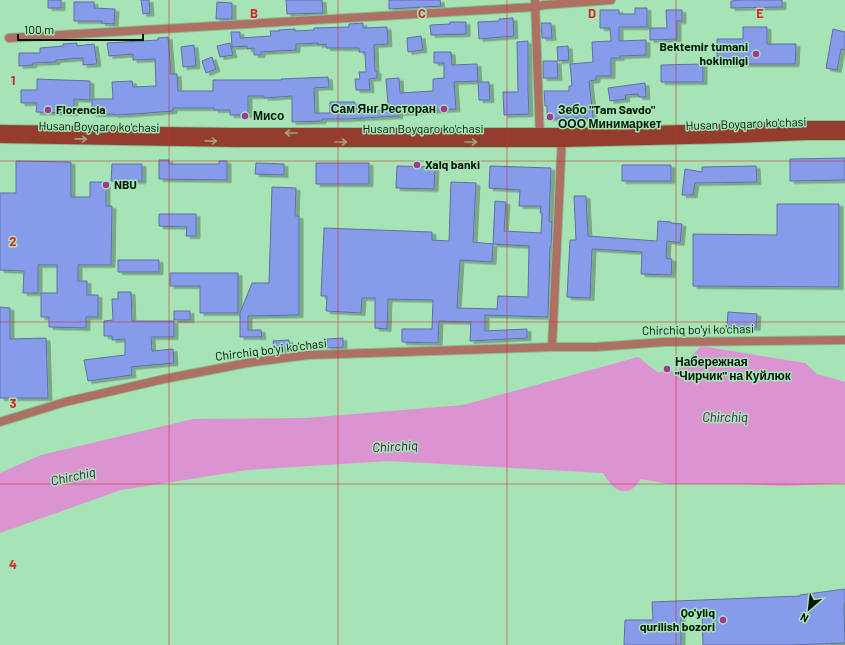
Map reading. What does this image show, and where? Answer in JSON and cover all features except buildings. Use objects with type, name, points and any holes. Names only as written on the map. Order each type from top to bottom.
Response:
[{"type":"main road","name":"Husan Boyqaro ko'chasi","points":[[562,137],[801,126],[845,126]]},
{"type":"main road","name":"Husan Boyqaro ko'chasi","points":[[0,130],[711,139],[845,135]]},
{"type":"main road","name":"Husan Boyqaro ko'chasi","points":[[0,138],[238,142],[540,137]]},
{"type":"street","points":[[9,38],[535,3],[544,5],[611,0]]},
{"type":"street","points":[[535,3],[540,137]]},
{"type":"street","points":[[552,347],[562,137]]},
{"type":"street","name":"Chirchiq bo'yi ko'chasi","points":[[0,422],[65,402],[164,379],[308,355],[552,347],[596,347],[665,342],[845,340]]},
{"type":"water","name":"Chirchiq","points":[[701,346],[805,363],[817,374],[845,382],[845,483],[785,486],[741,484],[669,484],[641,479],[632,489],[623,491],[611,485],[603,473],[389,461],[248,470],[121,490],[0,533],[0,473],[41,455],[193,419],[306,418],[463,405],[638,357],[657,372],[677,371]]},
{"type":"place","name":"Bektemir tumani hokimligi","points":[[756,54]]},
{"type":"place","name":"Сам Янг Ресторан","points":[[444,109]]},
{"type":"place","name":"Florencia","points":[[48,110]]},
{"type":"place","name":"Мисо","points":[[245,116]]},
{"type":"place","name":"Зебо \"Tam Savdo\" ООО Минимаркет","points":[[550,117]]},
{"type":"place","name":"Xalq banki","points":[[417,165]]},
{"type":"place","name":"NBU","points":[[106,185]]},
{"type":"place","name":"Набережная \"Чирчик\" на Куйлюк","points":[[667,369]]},
{"type":"place","name":"Qo'yliq qurilish bozori","points":[[723,620]]}]
